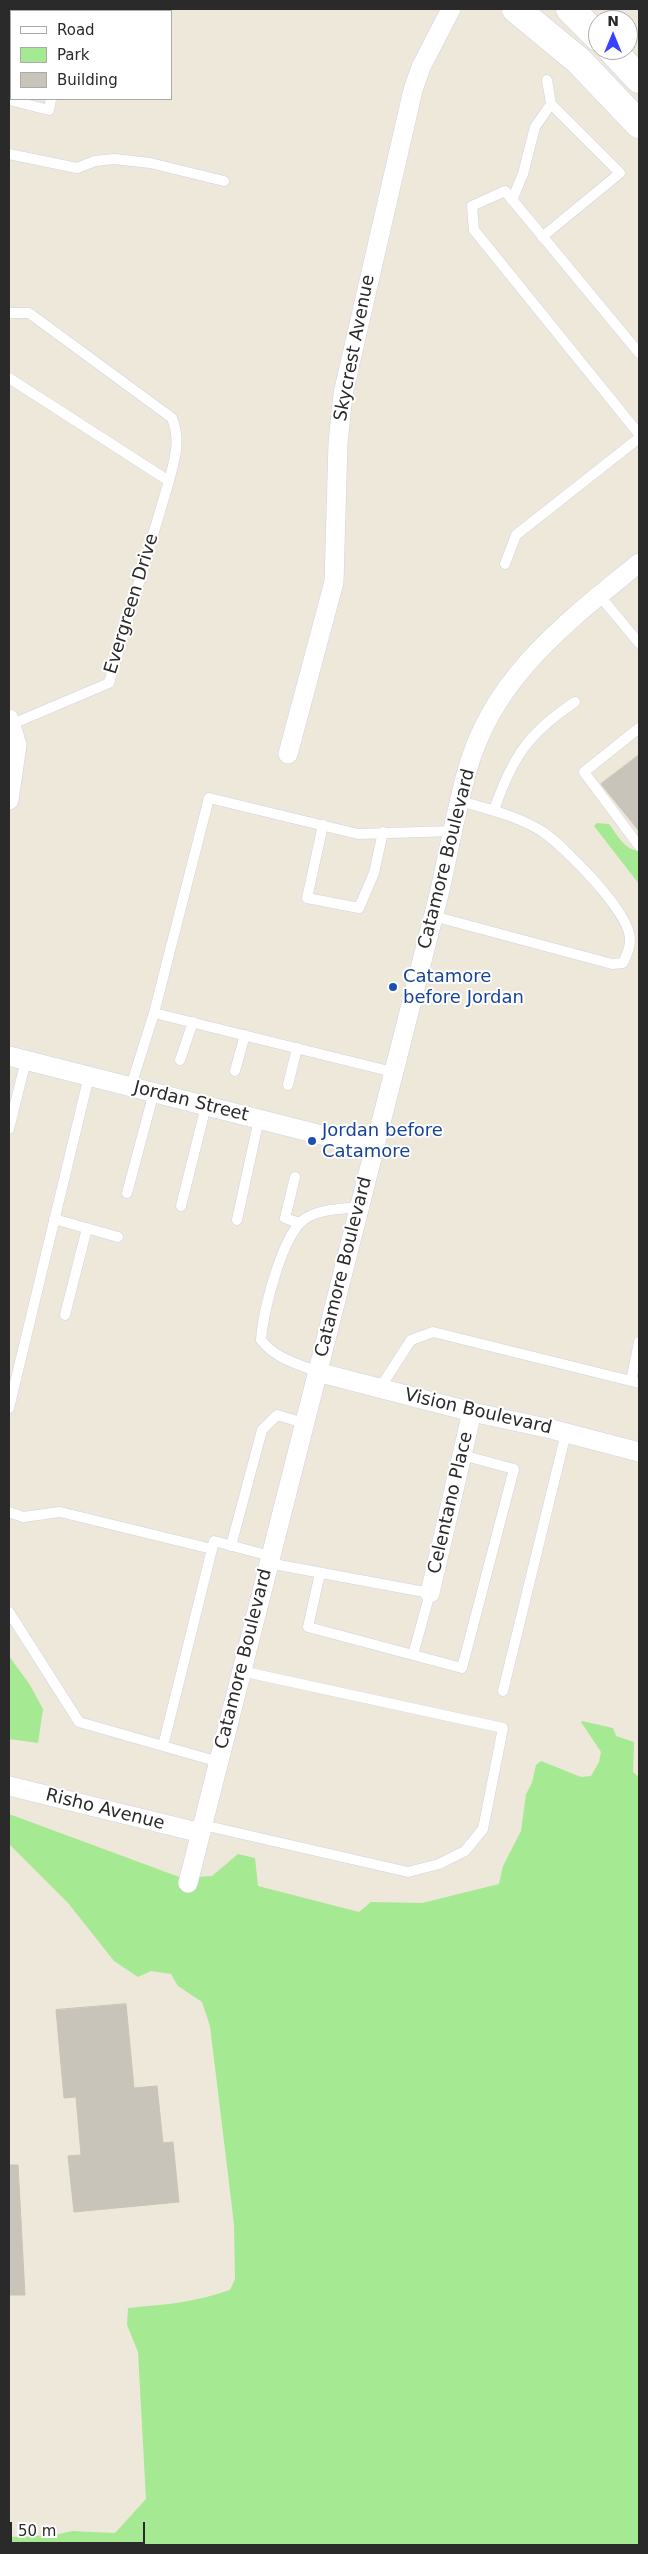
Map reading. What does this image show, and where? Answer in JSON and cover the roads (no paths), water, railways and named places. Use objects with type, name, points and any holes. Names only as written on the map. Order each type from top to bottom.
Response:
[{"type":"main road","points":[[516,9],[579,60],[639,124]]},
{"type":"main road","points":[[570,9],[588,26]]},
{"type":"main road","points":[[621,60],[639,79]]},
{"type":"street","name":"Skycrest Avenue","points":[[288,754],[334,582],[340,418],[356,329],[413,90],[421,66],[451,9]]},
{"type":"street","name":"Catamore Boulevard","points":[[188,1883],[433,916],[467,769],[484,726],[506,687],[534,653],[599,595],[639,563]]},
{"type":"street","name":"Evergreen Drive","points":[[9,800],[17,745],[10,722]]},
{"type":"street","name":"Jordan Street","points":[[17,1058],[374,1148]]},
{"type":"street","name":"Vision Boulevard","points":[[317,1372],[639,1452]]},
{"type":"street","name":"Celentano Place","points":[[430,1593],[472,1412]]},
{"type":"street","name":"Risho Avenue","points":[[9,1786],[202,1829]]},
{"type":"lane","points":[[542,237],[620,173],[551,104],[547,80]]},
{"type":"lane","points":[[9,100],[49,110],[52,100]]},
{"type":"lane","points":[[512,200],[523,174],[535,127],[551,104]]},
{"type":"lane","points":[[9,154],[76,168],[95,161],[114,159],[150,163],[224,181]]},
{"type":"lane","points":[[505,564],[516,535],[639,436],[474,230],[472,206],[505,191],[639,353]]},
{"type":"lane","name":"Evergreen Drive","points":[[9,313],[29,314],[172,418],[178,432],[178,448],[169,481],[109,683],[10,722]]},
{"type":"lane","points":[[9,378],[169,481]]},
{"type":"lane","points":[[599,595],[639,643]]},
{"type":"lane","points":[[494,810],[510,767],[524,745],[558,713],[575,702]]},
{"type":"lane","points":[[639,728],[584,772],[639,846]]},
{"type":"lane","points":[[131,1086],[154,1013],[209,798],[358,834],[453,831]]},
{"type":"lane","points":[[433,916],[612,964],[623,963],[631,940],[620,912],[566,851],[542,832],[494,810],[460,800]]},
{"type":"lane","points":[[322,825],[307,898],[359,908],[374,873],[383,832]]},
{"type":"lane","points":[[154,1013],[393,1072]]},
{"type":"lane","points":[[180,1060],[193,1022]]},
{"type":"lane","points":[[235,1071],[245,1035]]},
{"type":"lane","points":[[288,1085],[297,1048]]},
{"type":"lane","points":[[9,1129],[17,1058]]},
{"type":"lane","points":[[9,1408],[89,1076]]},
{"type":"lane","points":[[127,1193],[154,1092]]},
{"type":"lane","points":[[181,1206],[206,1106]]},
{"type":"lane","points":[[237,1220],[259,1119]]},
{"type":"lane","points":[[295,1177],[285,1218],[299,1223]]},
{"type":"lane","points":[[317,1372],[287,1362],[268,1349],[261,1340],[262,1323],[276,1268],[299,1223],[308,1217],[334,1209],[359,1207]]},
{"type":"lane","points":[[54,1219],[118,1238]]},
{"type":"lane","points":[[65,1315],[87,1228]]},
{"type":"lane","points":[[380,1388],[411,1340],[433,1332],[635,1382],[639,1342]]},
{"type":"lane","points":[[231,1546],[262,1430],[277,1415],[304,1423]]},
{"type":"lane","points":[[503,1691],[566,1433]]},
{"type":"lane","points":[[320,1572],[308,1627],[462,1668],[514,1469],[462,1454]]},
{"type":"lane","points":[[9,1512],[23,1517],[60,1512],[212,1549]]},
{"type":"lane","points":[[164,1746],[214,1542],[269,1560],[320,1572],[430,1593],[413,1655]]},
{"type":"lane","points":[[9,1612],[79,1722],[219,1762]]},
{"type":"lane","points":[[202,1829],[408,1872],[439,1864],[465,1851],[483,1829],[503,1728],[241,1671]]},
{"type":"place","name":"Catamore before Jordan","points":[[393,987]]},
{"type":"place","name":"Jordan before Catamore","points":[[312,1141]]}]
